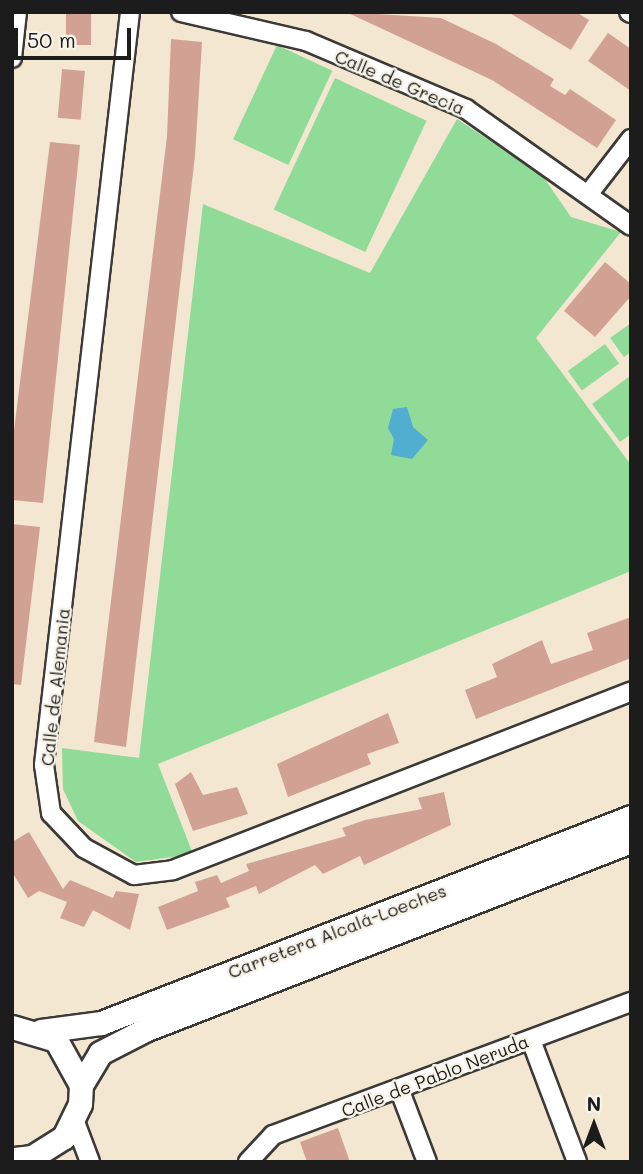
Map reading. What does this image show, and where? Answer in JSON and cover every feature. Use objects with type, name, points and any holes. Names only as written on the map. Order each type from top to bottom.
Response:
[{"type":"main road","name":"Carretera Alcalá-Loeches","points":[[12,1027],[41,1031],[101,1023],[631,817]]},
{"type":"main road","name":"Carretera Alcalá-Loeches","points":[[81,1085],[100,1053],[147,1029],[631,841]]},
{"type":"main road","points":[[18,1160],[50,1149],[75,1122],[81,1085],[68,1053],[41,1031]]},
{"type":"street","points":[[12,58],[18,12]]},
{"type":"street","name":"Calle de Alemania","points":[[130,12],[44,765],[51,813],[84,848],[134,875],[173,870],[631,691]]},
{"type":"street","name":"Calle de Grecia","points":[[181,12],[306,41],[466,109],[590,192],[631,226]]},
{"type":"street","points":[[590,192],[631,139]]},
{"type":"street","name":"Calle de Pablo Neruda","points":[[248,1162],[273,1135],[400,1091],[631,1002]]},
{"type":"street","points":[[531,1040],[577,1162]]},
{"type":"street","points":[[400,1091],[427,1162]]},
{"type":"street","points":[[75,1122],[90,1162]]},
{"type":"green space","points":[[277,45],[332,71],[288,165],[233,139]]},
{"type":"green space","points":[[335,78],[427,121],[365,252],[274,209]]},
{"type":"green space","points":[[457,119],[542,175],[571,217],[621,232],[536,338],[631,465],[631,571],[158,764],[193,854],[136,862],[78,821],[63,789],[62,748],[139,758],[203,204],[370,273]]},
{"type":"green space","points":[[631,323],[631,352],[624,357],[610,338]]},
{"type":"green space","points":[[605,344],[619,363],[582,390],[568,371]]},
{"type":"green space","points":[[630,376],[631,434],[620,442],[592,404]]},
{"type":"water","points":[[407,407],[413,427],[428,440],[412,459],[391,455],[394,439],[388,428],[393,409]]},
{"type":"building","points":[[66,12],[91,12],[91,45],[66,45]]},
{"type":"building","points":[[346,12],[441,18],[496,44],[554,79],[550,86],[565,95],[570,89],[616,120],[597,148],[492,80]]},
{"type":"building","points":[[508,12],[576,12],[589,20],[571,50]]},
{"type":"building","points":[[608,33],[631,49],[631,91],[588,61]]},
{"type":"building","points":[[171,39],[202,42],[195,156],[126,747],[94,742],[167,136]]},
{"type":"building","points":[[62,69],[85,71],[81,120],[58,118]]},
{"type":"building","points":[[50,142],[80,145],[43,503],[12,500],[12,446]]},
{"type":"building","points":[[605,262],[631,284],[631,296],[595,337],[564,311]]},
{"type":"building","points":[[12,524],[40,527],[21,685],[12,684]]},
{"type":"building","points":[[631,617],[631,658],[476,719],[465,690],[497,677],[492,664],[542,640],[551,664],[593,650],[587,633]]},
{"type":"building","points":[[388,713],[399,743],[367,754],[371,764],[288,797],[277,764]]},
{"type":"building","points":[[191,772],[203,795],[237,787],[248,814],[193,831],[175,784]]},
{"type":"building","points":[[444,792],[451,825],[364,865],[360,856],[323,874],[315,865],[259,894],[256,886],[226,898],[230,907],[167,930],[158,907],[198,891],[195,882],[217,875],[221,883],[249,871],[246,864],[346,836],[342,828],[365,820],[422,809],[418,798]]},
{"type":"building","points":[[29,832],[63,889],[70,880],[113,898],[116,891],[139,894],[130,930],[93,910],[84,927],[60,918],[67,902],[39,891],[28,898],[12,872],[12,842]]},
{"type":"building","points":[[338,1128],[350,1162],[307,1162],[300,1142]]}]
